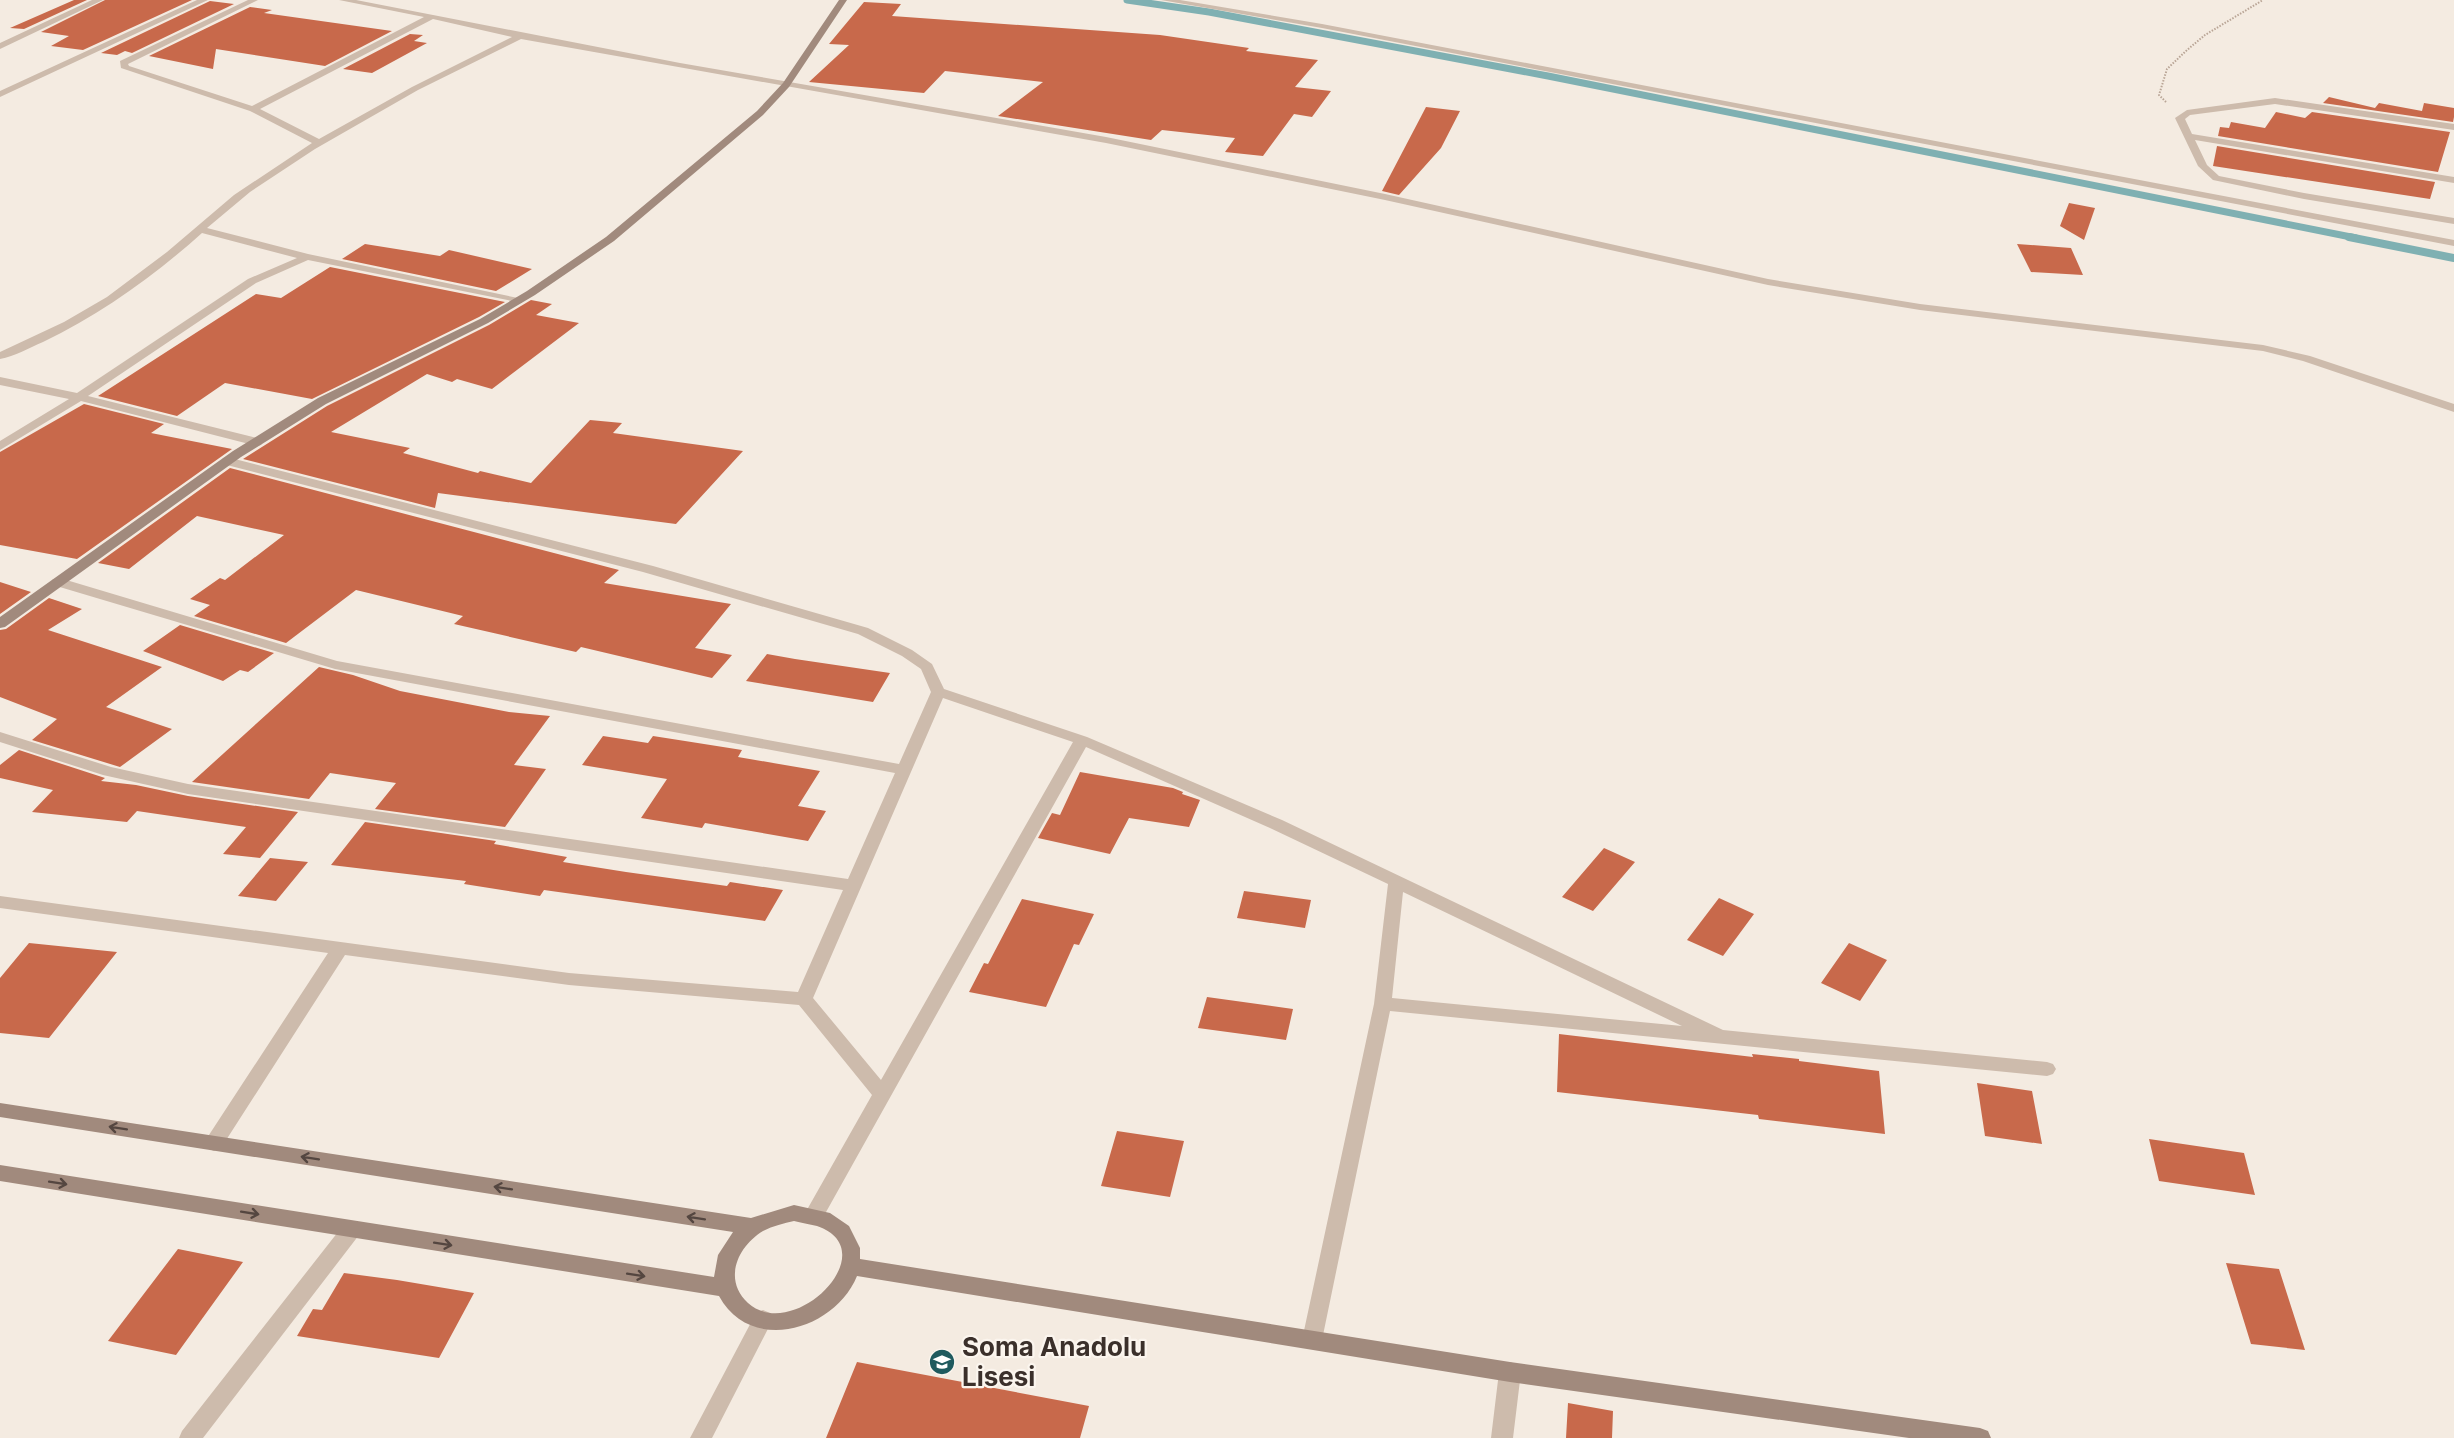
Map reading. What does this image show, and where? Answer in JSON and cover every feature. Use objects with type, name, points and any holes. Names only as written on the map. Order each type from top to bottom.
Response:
[{"type":"main road","points":[[0,624],[227,461],[257,442],[322,401],[484,321],[610,239],[760,113],[786,85],[843,0]]},
{"type":"main road","points":[[0,1110],[754,1227]]},
{"type":"main road","points":[[0,1173],[725,1288]]},
{"type":"main road","points":[[794,1213],[814,1215],[831,1222],[844,1233],[851,1248],[851,1266],[844,1284],[832,1299],[813,1311],[792,1319],[763,1319],[750,1316],[735,1306],[725,1292],[723,1274],[727,1257],[738,1240],[754,1227],[773,1217],[794,1213]]},
{"type":"main road","points":[[851,1266],[1510,1372],[1980,1438]]},
{"type":"street","points":[[0,46],[99,0]]},
{"type":"street","points":[[0,94],[204,0]]},
{"type":"street","points":[[254,0],[123,63],[125,68],[253,109],[320,143]]},
{"type":"street","points":[[344,0],[432,16],[520,36],[1149,149],[1385,197],[1778,284],[1920,307],[2263,348],[2306,358],[2454,408]]},
{"type":"street","points":[[380,6],[390,0]]},
{"type":"street","points":[[1165,0],[1322,26],[2454,243]]},
{"type":"street","points":[[253,109],[432,16]]},
{"type":"street","points":[[0,356],[37,342],[105,303],[169,256],[223,207],[288,161],[432,81],[520,36]]},
{"type":"street","points":[[2454,127],[2275,101],[2187,113],[2180,118],[2203,166],[2216,178],[2304,196],[2454,221]]},
{"type":"street","points":[[2188,136],[2454,180]]},
{"type":"street","points":[[200,229],[307,257],[518,301]]},
{"type":"street","points":[[0,446],[252,281],[307,257]]},
{"type":"street","points":[[0,381],[78,397],[257,442]]},
{"type":"street","points":[[227,461],[648,569],[863,631],[927,667],[938,692],[804,999]]},
{"type":"street","points":[[58,582],[335,666],[904,770]]},
{"type":"street","points":[[938,692],[1082,740],[1276,824],[1396,884],[1720,1037]]},
{"type":"street","points":[[0,737],[108,771],[188,789],[853,886]]},
{"type":"street","points":[[814,1215],[1082,740]]},
{"type":"street","points":[[1312,1340],[1383,1004],[1396,884]]},
{"type":"street","points":[[0,902],[569,979],[804,999],[882,1094]]},
{"type":"street","points":[[214,1143],[341,947]]},
{"type":"street","points":[[1383,1004],[2047,1069]]},
{"type":"street","points":[[189,1438],[352,1229]]},
{"type":"street","points":[[701,1438],[763,1319]]},
{"type":"street","points":[[1502,1438],[1510,1372]]},
{"type":"path","points":[[2187,113],[2169,105],[2159,95],[2167,69],[2205,36],[2263,0]]},
{"type":"building","points":[[74,0],[87,0],[24,29],[10,28]]},
{"type":"building","points":[[105,0],[192,0],[83,50],[51,46],[69,36],[41,32]]},
{"type":"building","points":[[210,1],[234,4],[132,53],[125,51],[117,55],[101,53]]},
{"type":"building","points":[[864,2],[901,4],[892,16],[1160,35],[1249,48],[1246,51],[1318,60],[1295,87],[1331,91],[1312,117],[1294,114],[1263,156],[1225,152],[1235,138],[1162,130],[1151,140],[998,116],[1043,82],[945,71],[924,93],[809,82],[849,45],[829,44]]},
{"type":"building","points":[[250,7],[272,10],[264,13],[392,31],[325,66],[216,49],[213,69],[149,56]]},
{"type":"building","points":[[410,34],[423,35],[414,41],[427,43],[372,73],[343,69]]},
{"type":"building","points":[[2329,97],[2375,108],[2379,103],[2422,111],[2424,103],[2454,108],[2454,117],[2453,122],[2323,103]]},
{"type":"building","points":[[1426,107],[1460,111],[1441,148],[1399,195],[1382,191]]},
{"type":"building","points":[[2276,112],[2305,118],[2312,112],[2450,132],[2438,172],[2218,136],[2220,127],[2229,128],[2231,122],[2265,128]]},
{"type":"building","points":[[2217,146],[2435,182],[2430,199],[2213,166]]},
{"type":"building","points":[[2069,203],[2095,208],[2084,240],[2060,226]]},
{"type":"building","points":[[365,244],[440,256],[449,250],[532,269],[496,291],[342,259]]},
{"type":"building","points":[[2017,244],[2071,248],[2083,275],[2031,272]]},
{"type":"building","points":[[330,267],[505,302],[312,399],[225,383],[177,416],[98,396],[256,294],[281,298]]},
{"type":"building","points":[[531,300],[552,304],[536,315],[579,323],[492,389],[457,379],[452,382],[427,374],[331,432],[410,448],[403,453],[478,473],[480,471],[531,483],[590,420],[622,423],[613,433],[743,451],[676,524],[438,493],[435,508],[243,459],[327,406],[489,325]]},
{"type":"building","points":[[84,404],[164,424],[151,433],[232,449],[77,559],[0,545],[0,452]]},
{"type":"building","points":[[230,468],[619,570],[604,583],[731,604],[695,648],[732,655],[712,678],[581,647],[576,652],[454,624],[463,616],[356,590],[286,643],[194,616],[210,605],[190,599],[220,578],[225,580],[284,535],[197,516],[129,569],[98,563]]},
{"type":"building","points":[[0,582],[31,592],[0,614]]},
{"type":"building","points":[[49,598],[82,609],[48,630],[162,667],[106,707],[172,729],[120,767],[32,740],[57,719],[0,697],[0,630],[6,629]]},
{"type":"building","points":[[180,625],[274,653],[248,672],[240,670],[223,681],[143,651]]},
{"type":"building","points":[[767,654],[890,673],[873,702],[746,681]]},
{"type":"building","points":[[319,667],[353,675],[400,691],[509,712],[550,716],[514,765],[546,769],[505,827],[375,809],[396,783],[330,773],[309,799],[192,782]]},
{"type":"building","points":[[603,736],[648,743],[653,736],[742,750],[738,757],[820,771],[798,806],[826,811],[808,841],[705,823],[702,828],[641,818],[667,779],[582,765]]},
{"type":"building","points":[[19,750],[105,778],[101,781],[298,812],[260,858],[223,854],[246,827],[137,811],[127,822],[32,812],[53,790],[0,778],[0,765]]},
{"type":"building","points":[[1080,772],[1173,788],[1183,792],[1182,794],[1200,800],[1189,827],[1129,818],[1110,854],[1038,838],[1052,813],[1060,815]]},
{"type":"building","points":[[365,822],[496,841],[494,844],[567,857],[563,862],[727,886],[730,882],[783,890],[765,921],[544,890],[540,896],[464,884],[466,881],[331,865]]},
{"type":"building","points":[[1604,848],[1635,862],[1593,911],[1562,897]]},
{"type":"building","points":[[270,858],[308,862],[276,901],[238,896]]},
{"type":"building","points":[[1244,891],[1311,900],[1305,928],[1237,918]]},
{"type":"building","points":[[1719,898],[1754,914],[1723,956],[1687,940]]},
{"type":"building","points":[[1022,899],[1094,914],[1079,945],[1074,944],[1046,1007],[969,992],[984,963],[988,964]]},
{"type":"building","points":[[29,943],[117,952],[49,1038],[0,1033],[0,978]]},
{"type":"building","points":[[1849,943],[1887,960],[1860,1001],[1821,983]]},
{"type":"building","points":[[1207,997],[1293,1009],[1286,1040],[1198,1028]]},
{"type":"building","points":[[1559,1034],[1753,1057],[1752,1054],[1799,1059],[1799,1061],[1879,1071],[1885,1134],[1759,1119],[1758,1115],[1557,1092]]},
{"type":"building","points":[[1977,1083],[2032,1091],[2042,1144],[1985,1136]]},
{"type":"building","points":[[1117,1131],[1184,1141],[1170,1197],[1101,1186]]},
{"type":"building","points":[[2149,1139],[2244,1153],[2255,1195],[2159,1181]]},
{"type":"building","points":[[178,1249],[243,1262],[176,1355],[108,1341]]},
{"type":"building","points":[[2226,1263],[2279,1269],[2305,1350],[2251,1344]]},
{"type":"building","points":[[344,1273],[474,1293],[439,1358],[297,1336],[313,1309],[322,1310]]},
{"type":"building","points":[[857,1362],[1089,1406],[1080,1438],[826,1438]]},
{"type":"building","points":[[1568,1403],[1613,1411],[1612,1438],[1566,1438]]},
{"type":"waterway","points":[[1127,0],[1209,12],[1548,76],[2356,238]]},
{"type":"waterway","points":[[2349,237],[2454,258]]},
{"type":"place","name":"Soma Anadolu Lisesi","points":[[942,1362]]}]
